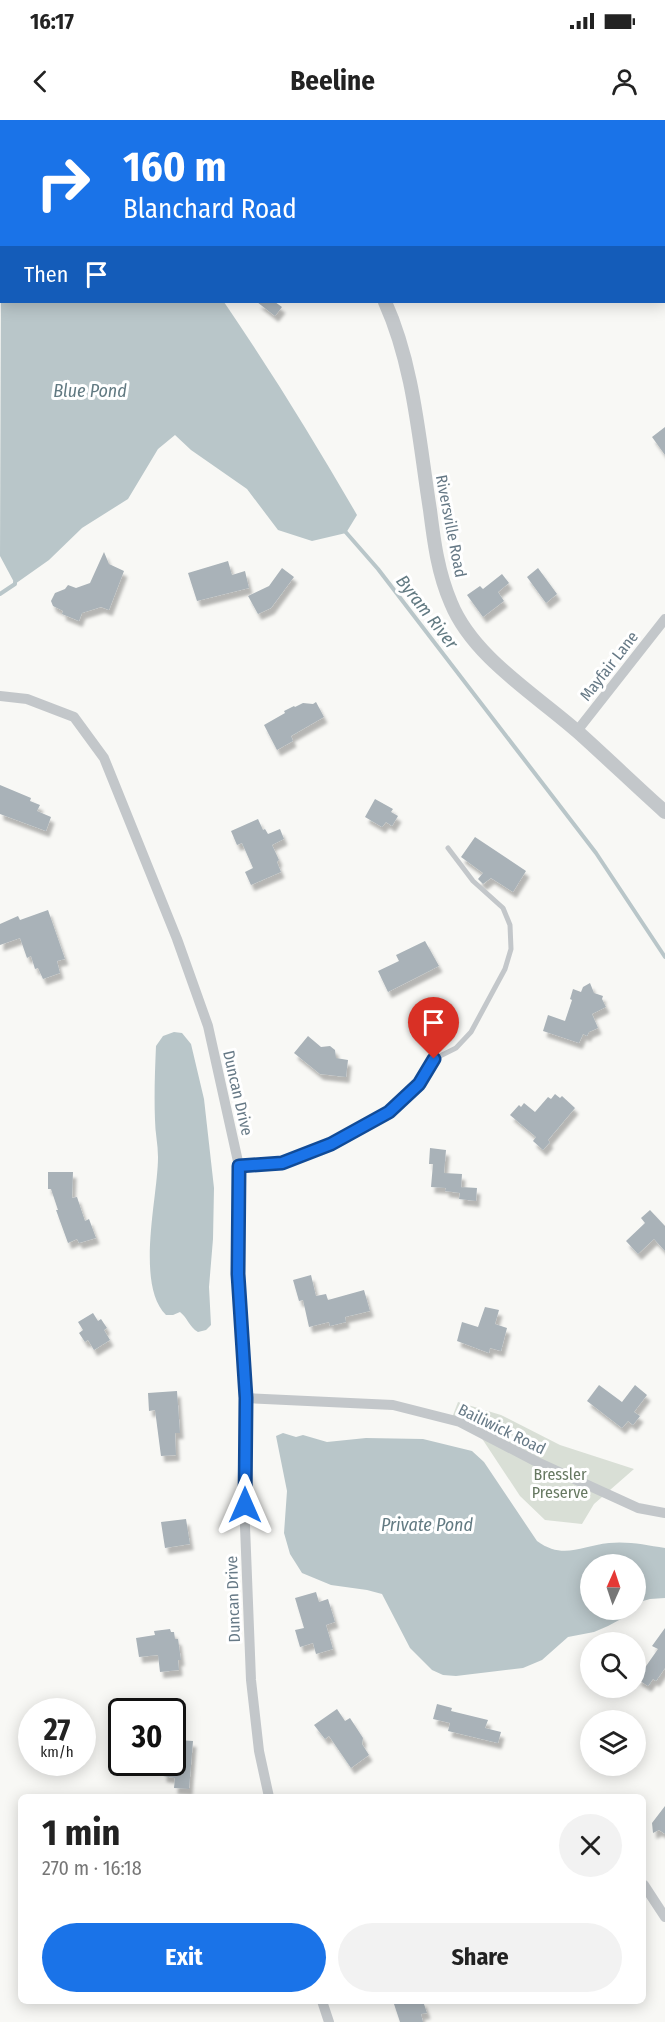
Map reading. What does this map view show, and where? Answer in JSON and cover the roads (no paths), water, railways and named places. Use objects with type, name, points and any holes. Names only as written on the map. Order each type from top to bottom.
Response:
[{"type":"street","name":"Riversville Road","points":[[385,303],[395,323],[409,374],[438,563],[451,605],[470,635],[497,664],[577,731],[665,812]]},
{"type":"street","name":"Mayfair Lane","points":[[577,731],[665,619]]},
{"type":"street","name":"Duncan Drive","points":[[0,696],[27,699],[74,717],[104,758],[177,939],[208,1026],[239,1166],[238,1274],[246,1398],[245,1526],[251,1680],[259,1751],[268,1794]]},
{"type":"street","points":[[239,1166],[282,1163],[331,1144],[389,1112],[419,1084],[434,1059]]},
{"type":"street","name":"Bailiwick Road","points":[[246,1398],[393,1405],[460,1422],[535,1461],[638,1508],[665,1513]]},
{"type":"street","points":[[646,1888],[665,1917]]},
{"type":"street","points":[[323,2004],[329,2022]]},
{"type":"lane","points":[[434,1059],[456,1048],[471,1032],[505,969],[511,949],[510,925],[503,908],[473,881],[448,848]]},
{"type":"water","name":"Blue Pond","points":[[1,303],[225,303],[259,354],[357,515],[346,533],[312,541],[278,530],[247,489],[191,450],[175,435],[158,449],[128,499],[82,528],[49,560],[15,584],[0,556]]},
{"type":"water","points":[[174,1032],[182,1033],[191,1044],[204,1099],[214,1188],[209,1287],[211,1325],[206,1330],[198,1332],[180,1312],[166,1315],[157,1301],[150,1262],[158,1157],[155,1125],[156,1046],[163,1036]]},
{"type":"water","name":"Private Pond","points":[[283,1433],[296,1437],[303,1435],[327,1442],[366,1438],[423,1439],[472,1451],[484,1462],[537,1541],[546,1547],[564,1551],[609,1543],[623,1543],[665,1548],[665,1598],[646,1600],[646,1554],[580,1554],[580,1620],[619,1620],[594,1632],[580,1632],[580,1635],[568,1637],[542,1660],[523,1668],[456,1676],[443,1675],[432,1670],[410,1648],[382,1594],[331,1585],[302,1573],[290,1554],[284,1533],[287,1491],[276,1436]]},
{"type":"waterway","name":"Byram River","points":[[343,529],[378,569],[596,853],[665,957]]},
{"type":"waterway","points":[[0,594],[15,582]]},
{"type":"park label","name":"Bressler Preserve","points":[[560,1483]]}]
